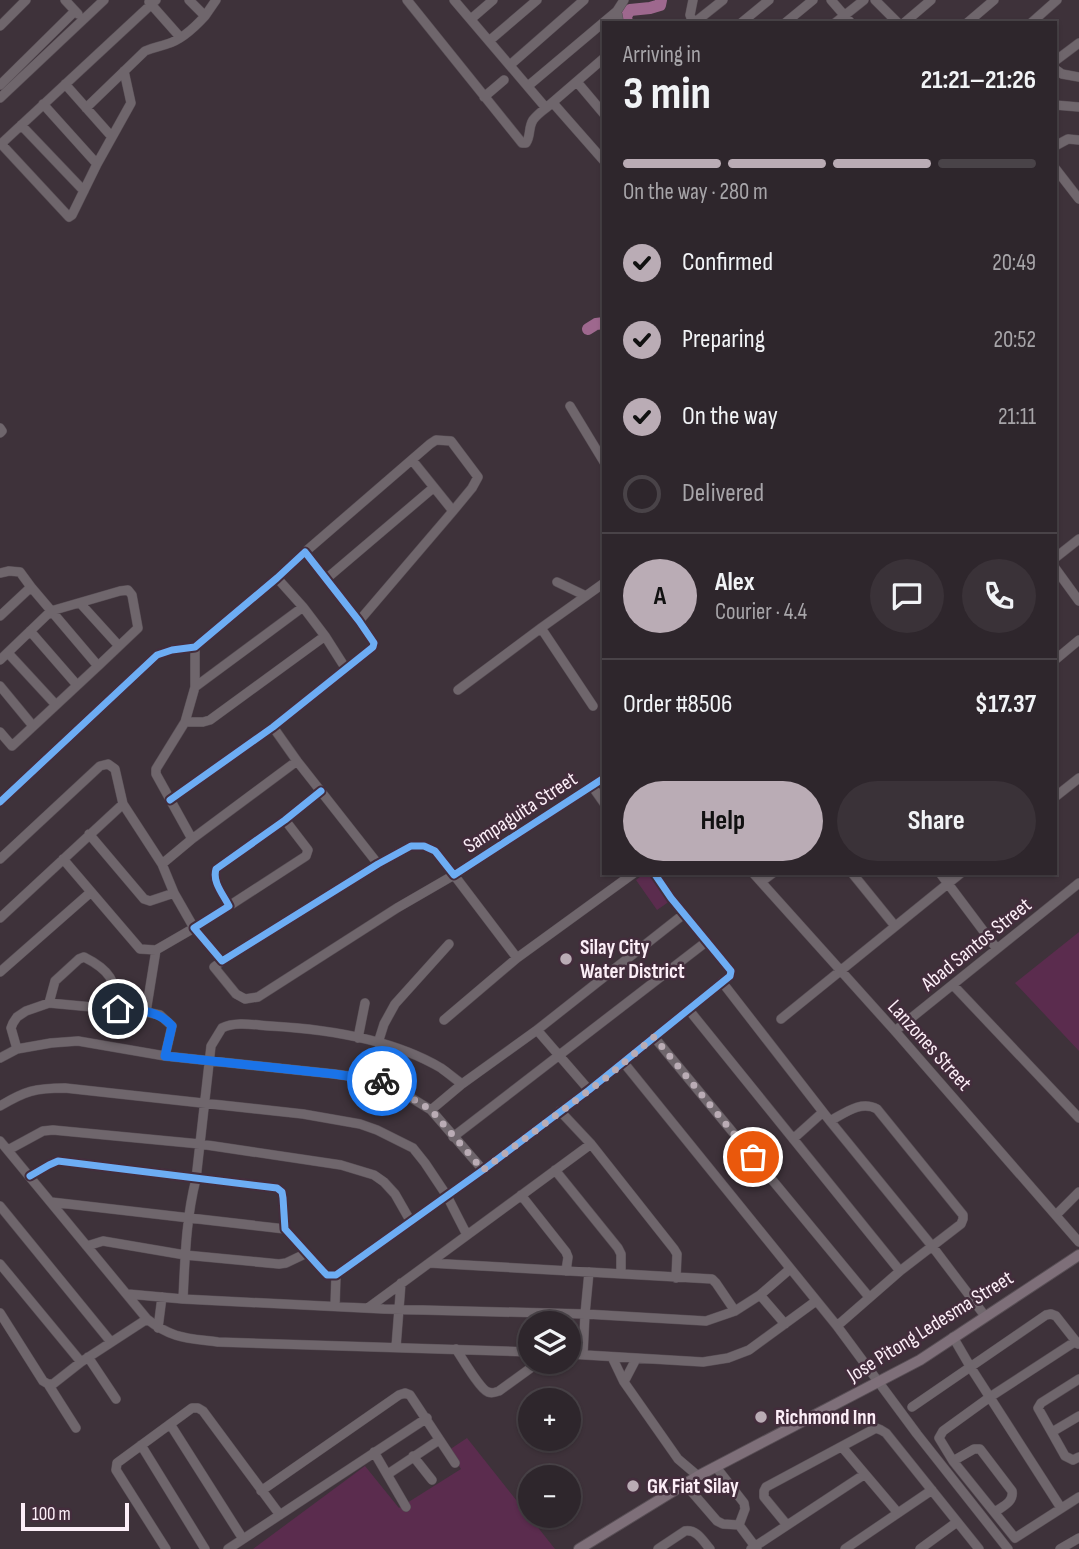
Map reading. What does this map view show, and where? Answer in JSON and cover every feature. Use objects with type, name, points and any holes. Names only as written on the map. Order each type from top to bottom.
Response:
[{"type":"main road","name":"Jose Pitong Ledesma Street","points":[[579,1549],[698,1476],[920,1360],[1079,1255]]},
{"type":"street","points":[[0,26],[26,0]]},
{"type":"street","points":[[65,0],[83,19]]},
{"type":"street","points":[[0,98],[104,0]]},
{"type":"street","points":[[189,0],[205,16]]},
{"type":"street","points":[[86,108],[146,51],[154,46],[170,43],[193,28],[216,0]]},
{"type":"street","points":[[407,0],[523,144],[529,141],[533,120],[602,60]]},
{"type":"street","points":[[454,0],[528,86],[602,159]]},
{"type":"street","points":[[471,19],[493,0]]},
{"type":"street","points":[[489,41],[537,0]]},
{"type":"street","points":[[510,65],[584,0]]},
{"type":"street","points":[[604,21],[625,0]]},
{"type":"street","points":[[693,0],[690,15],[693,21]]},
{"type":"street","points":[[697,21],[723,0]]},
{"type":"street","points":[[743,21],[769,0]]},
{"type":"street","points":[[787,21],[813,0]]},
{"type":"street","points":[[831,0],[848,19],[864,0]]},
{"type":"street","points":[[875,0],[896,21]]},
{"type":"street","points":[[906,21],[931,0]]},
{"type":"street","points":[[969,21],[994,0]]},
{"type":"street","points":[[1033,21],[1057,0]]},
{"type":"street","points":[[124,71],[131,103],[69,217],[2,145],[3,142],[151,1],[180,37]]},
{"type":"street","points":[[617,10],[619,21]]},
{"type":"street","points":[[0,85],[75,11]]},
{"type":"street","points":[[528,86],[602,23]]},
{"type":"street","points":[[1057,60],[1079,43]]},
{"type":"street","points":[[1057,70],[1079,77]]},
{"type":"street","points":[[484,97],[504,80]]},
{"type":"street","points":[[577,82],[602,112]]},
{"type":"street","points":[[65,84],[112,137]]},
{"type":"street","points":[[43,104],[97,164]]},
{"type":"street","points":[[1057,105],[1079,107]]},
{"type":"street","points":[[21,125],[83,191]]},
{"type":"street","points":[[1057,145],[1068,139],[1079,139]]},
{"type":"street","points":[[1057,170],[1079,199]]},
{"type":"street","points":[[1068,184],[1079,181]]},
{"type":"street","points":[[570,406],[602,459]]},
{"type":"street","points":[[0,802],[157,655],[195,647],[436,440],[451,441],[478,477],[453,511],[359,621]]},
{"type":"street","points":[[412,460],[453,511]]},
{"type":"street","points":[[326,579],[433,488]]},
{"type":"street","points":[[1057,556],[1079,539]]},
{"type":"street","points":[[170,800],[273,727],[373,647],[374,643],[359,621],[305,552]]},
{"type":"street","points":[[1057,571],[1079,601]]},
{"type":"street","points":[[0,573],[20,572],[97,666]]},
{"type":"street","points":[[277,578],[325,636],[346,669]]},
{"type":"street","points":[[557,582],[586,596]]},
{"type":"street","points":[[458,690],[602,584]]},
{"type":"street","points":[[0,616],[31,587]]},
{"type":"street","points":[[0,660],[51,611],[120,591],[128,590],[132,595],[138,628],[12,746],[0,732]]},
{"type":"street","points":[[80,603],[119,646]]},
{"type":"street","points":[[195,687],[303,607]]},
{"type":"street","points":[[541,628],[593,706]]},
{"type":"street","points":[[30,631],[77,685]]},
{"type":"street","points":[[185,722],[210,720],[325,636]]},
{"type":"street","points":[[1057,658],[1079,640]]},
{"type":"street","points":[[192,839],[158,780],[156,769],[185,722],[195,687],[195,647]]},
{"type":"street","points":[[8,653],[56,705]]},
{"type":"street","points":[[0,686],[33,726]]},
{"type":"street","points":[[273,727],[378,864]]},
{"type":"street","points":[[162,864],[297,761]]},
{"type":"street","points":[[0,859],[100,766],[108,764],[115,769],[123,804],[162,864],[174,893],[194,928],[222,961],[411,846],[424,846],[435,852],[517,958]]},
{"type":"street","points":[[1057,795],[1079,778]]},
{"type":"street","name":"Sampaguita Street","points":[[222,961],[214,967],[236,994],[245,999],[258,997],[602,779]]},
{"type":"street","points":[[592,786],[602,800]]},
{"type":"street","points":[[229,906],[215,881],[216,869],[321,791]]},
{"type":"street","points":[[0,918],[123,804]]},
{"type":"street","points":[[63,859],[140,949],[156,950],[306,856],[308,850],[285,820]]},
{"type":"street","points":[[89,834],[144,899],[150,901],[174,893]]},
{"type":"street","points":[[444,1020],[517,958],[631,875]]},
{"type":"street","points":[[30,1176],[58,1161],[277,1188],[282,1192],[285,1228],[327,1275],[336,1275],[589,1090],[730,976],[731,971],[655,875]]},
{"type":"street","name":"Lanzones Street","points":[[755,875],[1079,1242]]},
{"type":"street","points":[[761,882],[770,875]]},
{"type":"street","points":[[854,875],[895,926]]},
{"type":"street","points":[[941,875],[997,949]]},
{"type":"street","points":[[781,1019],[959,875]]},
{"type":"street","name":"Abad Santos Street","points":[[895,1031],[1079,883]]},
{"type":"street","points":[[0,972],[91,892]]},
{"type":"street","points":[[431,1110],[684,914]]},
{"type":"street","points":[[453,1137],[706,942]]},
{"type":"street","points":[[378,1043],[395,1004],[449,944]]},
{"type":"street","points":[[146,1012],[156,950]]},
{"type":"street","points":[[49,1003],[55,981],[79,959],[85,957],[108,972],[115,987],[118,1009]]},
{"type":"street","points":[[722,982],[985,1316]]},
{"type":"street","points":[[953,985],[1079,1118]]},
{"type":"street","points":[[17,1049],[11,1028],[17,1017],[49,1003],[160,1015],[172,1026],[165,1056]]},
{"type":"street","points":[[358,1038],[365,1003]]},
{"type":"street","points":[[689,1010],[900,1271]]},
{"type":"street","points":[[183,1298],[189,1218],[211,1046],[222,1028],[232,1024],[285,1027],[358,1038],[417,1057],[441,1068],[462,1084]]},
{"type":"street","points":[[537,1030],[589,1090]]},
{"type":"street","points":[[654,1037],[869,1297]]},
{"type":"street","points":[[0,1058],[17,1049],[78,1041],[165,1056],[378,1080],[431,1110],[483,1170]]},
{"type":"street","points":[[624,1063],[836,1326],[1007,1547],[1015,1538],[1079,1497]]},
{"type":"street","points":[[0,1106],[29,1091],[65,1088],[331,1118],[360,1124],[413,1148],[447,1196],[467,1234]]},
{"type":"street","points":[[830,1121],[860,1105],[877,1109],[963,1214],[961,1224],[900,1271],[836,1326]]},
{"type":"street","points":[[560,1111],[590,1144],[674,1249],[677,1254],[676,1278]]},
{"type":"street","points":[[793,1139],[823,1112]]},
{"type":"street","points":[[8,1150],[43,1130],[53,1130],[200,1144],[341,1165],[374,1175],[395,1194],[411,1222]]},
{"type":"street","points":[[0,1141],[147,1319],[158,1328],[178,1337],[218,1342],[518,1352]]},
{"type":"street","points":[[368,1308],[590,1144]]},
{"type":"street","points":[[555,1170],[618,1248],[621,1254],[621,1274]]},
{"type":"street","points":[[1056,1214],[1079,1192]]},
{"type":"street","points":[[521,1195],[566,1252],[566,1271]]},
{"type":"street","points":[[51,1202],[285,1228]]},
{"type":"street","points":[[0,1206],[111,1342]]},
{"type":"street","points":[[87,1246],[103,1241],[185,1255],[279,1264],[307,1254]]},
{"type":"street","points":[[454,1244],[456,1264]]},
{"type":"street","points":[[429,1263],[712,1279],[735,1311]]},
{"type":"street","points":[[0,1264],[116,1399]]},
{"type":"street","points":[[128,1294],[368,1308],[584,1314],[706,1321],[735,1311],[760,1295],[790,1269]]},
{"type":"street","points":[[589,1272],[583,1354],[703,1362],[728,1359],[749,1350],[816,1301]]},
{"type":"street","points":[[335,1306],[336,1275]]},
{"type":"street","points":[[396,1347],[401,1283]]},
{"type":"street","points":[[760,1295],[785,1324]]},
{"type":"street","points":[[158,1328],[162,1297]]},
{"type":"street","points":[[0,1314],[76,1428]]},
{"type":"street","points":[[912,1407],[1046,1315],[1056,1316],[1077,1343],[990,1398],[943,1431],[939,1438],[953,1461],[1015,1538]]},
{"type":"street","points":[[48,1384],[53,1384],[147,1319]]},
{"type":"street","points":[[953,1337],[1061,1508]]},
{"type":"street","points":[[456,1349],[488,1392],[499,1391],[522,1374]]},
{"type":"street","points":[[612,1357],[624,1382],[678,1459],[698,1476]]},
{"type":"street","points":[[624,1382],[636,1359]]},
{"type":"street","points":[[1079,1379],[1041,1402],[1038,1408],[1065,1456],[1073,1460],[1079,1457]]},
{"type":"street","points":[[261,1492],[405,1393],[410,1395],[427,1418],[455,1463]]},
{"type":"street","points":[[166,1549],[116,1470],[117,1463],[192,1408],[203,1411],[280,1516]]},
{"type":"street","points":[[1052,1432],[1079,1416]]},
{"type":"street","points":[[228,1549],[427,1418]]},
{"type":"street","points":[[170,1424],[243,1539]]},
{"type":"street","points":[[787,1525],[764,1497],[766,1487],[876,1428],[881,1430],[979,1549]]},
{"type":"street","points":[[388,1474],[439,1440]]},
{"type":"street","points":[[141,1445],[205,1549]]},
{"type":"street","points":[[842,1447],[898,1513]]},
{"type":"street","points":[[953,1461],[974,1449],[980,1449],[1012,1491],[1011,1500],[995,1512]]},
{"type":"street","points":[[374,1452],[406,1507]]},
{"type":"street","points":[[413,1456],[432,1480]]},
{"type":"street","points":[[716,1467],[744,1503],[745,1509],[739,1525]]},
{"type":"street","points":[[739,1525],[754,1548],[865,1474]]},
{"type":"street","points":[[685,1484],[717,1521],[739,1525]]},
{"type":"street","points":[[845,1549],[932,1490]]},
{"type":"street","points":[[920,1549],[957,1522]]},
{"type":"street","points":[[658,1549],[690,1530],[710,1549]]},
{"type":"street","points":[[1060,1549],[1079,1538]]},
{"type":"shaded area","points":[[642,875],[653,875],[670,901],[657,910],[636,880]]},
{"type":"shaded area","points":[[1079,932],[1079,1051],[1015,983]]},
{"type":"shaded area","points":[[467,1438],[518,1502],[518,1528],[538,1528],[555,1549],[253,1549],[365,1466],[399,1508],[461,1469],[449,1450]]},
{"type":"waterway","points":[[627,21],[626,16],[630,10],[660,5],[661,0]]},
{"type":"waterway","points":[[588,329],[602,323]]},
{"type":"cycle path","points":[[0,802],[157,655],[195,647],[305,552],[359,621],[374,643],[373,647],[273,727],[170,800]]},
{"type":"cycle path","points":[[321,791],[216,869],[217,883],[229,906],[194,928],[222,961],[411,846],[424,846],[435,851],[454,875],[602,779]]},
{"type":"cycle path","points":[[30,1176],[58,1161],[277,1188],[282,1192],[285,1229],[327,1275],[336,1275],[589,1090],[730,976],[731,971],[655,875]]},
{"type":"way so far","points":[[382,1081],[431,1110],[483,1170],[607,1077],[654,1037],[753,1157]]},
{"type":"place","name":"Silay City Water District","points":[[566,959]]},
{"type":"place","name":"Richmond Inn","points":[[761,1417]]},
{"type":"place","name":"GK Fiat Silay","points":[[633,1486]]},
{"type":"route","points":[[118,1009],[146,1012],[165,1018],[172,1026],[165,1056],[382,1081]]}]
